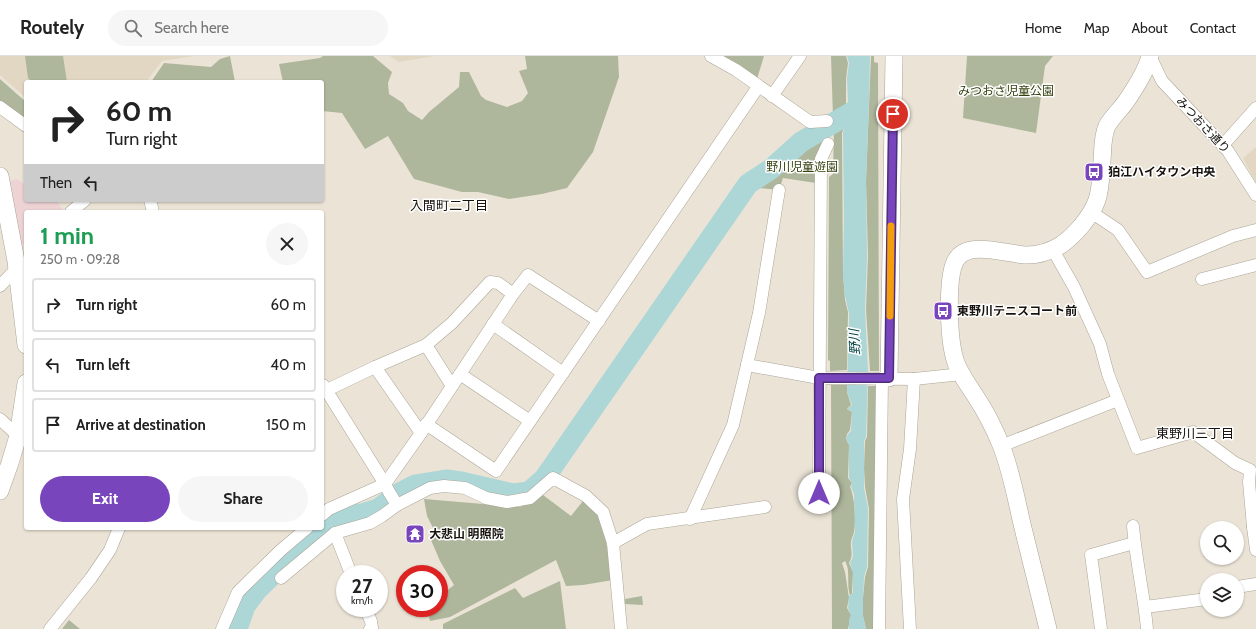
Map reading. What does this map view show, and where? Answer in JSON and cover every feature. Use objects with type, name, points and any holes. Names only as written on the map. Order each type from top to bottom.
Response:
[{"type":"street","points":[[711,56],[736,70],[758,87],[810,122],[827,121]]},
{"type":"street","points":[[772,96],[800,56]]},
{"type":"street","points":[[879,629],[883,378],[894,56]]},
{"type":"street","points":[[1048,629],[1015,492],[1001,446],[991,424],[962,374],[953,355],[950,288],[955,261],[963,253],[975,249],[1029,255],[1042,254],[1053,250],[1072,235],[1091,212],[1096,201],[1099,190],[1104,136],[1107,127],[1125,103],[1146,67],[1150,56]]},
{"type":"street","name":"みつおさ通り","points":[[1150,56],[1162,81],[1228,151],[1256,195]]},
{"type":"street","points":[[375,367],[424,429],[496,471],[758,87]]},
{"type":"street","points":[[0,107],[24,125]]},
{"type":"street","points":[[1223,145],[1256,108]]},
{"type":"street","points":[[819,493],[824,378],[821,160],[828,144]]},
{"type":"street","points":[[0,176],[19,260],[24,321]]},
{"type":"street","points":[[690,519],[733,425],[759,313],[779,190]]},
{"type":"street","points":[[73,210],[83,202]]},
{"type":"street","points":[[1091,212],[1118,230],[1147,272],[1233,236],[1256,230]]},
{"type":"street","points":[[1053,250],[1074,287],[1100,344],[1105,365],[1137,448],[1193,432],[1235,463],[1253,470],[1249,482],[1256,550]]},
{"type":"street","points":[[0,286],[19,260]]},
{"type":"street","points":[[1202,279],[1256,265]]},
{"type":"street","points":[[281,578],[335,533],[370,523],[382,516],[424,429],[493,324],[528,275],[599,321]]},
{"type":"street","points":[[391,495],[324,387],[426,345],[452,323],[490,282],[498,283],[514,294]]},
{"type":"street","points":[[493,324],[563,373]]},
{"type":"street","points":[[426,345],[452,386]]},
{"type":"street","points":[[747,365],[824,378],[914,379],[962,374]]},
{"type":"street","points":[[460,374],[530,422]]},
{"type":"street","points":[[910,629],[903,499],[910,449],[914,379]]},
{"type":"street","points":[[0,491],[18,436],[24,397]]},
{"type":"street","points":[[1001,446],[1118,400]]},
{"type":"street","points":[[0,419],[18,436]]},
{"type":"street","points":[[324,513],[329,509],[391,495],[444,486],[465,488],[486,498],[507,502],[530,498],[553,478],[586,496],[604,512],[613,543],[621,629]]},
{"type":"street","points":[[613,543],[647,524],[765,507]]},
{"type":"street","points":[[1133,526],[1134,543],[1148,629]]},
{"type":"street","points":[[50,629],[91,578],[110,550],[118,530]]},
{"type":"street","points":[[222,629],[238,592],[281,550],[305,530]]},
{"type":"street","points":[[335,533],[347,565]]},
{"type":"street","points":[[1101,629],[1090,555],[1134,543]]},
{"type":"street","points":[[1244,586],[1256,584]]},
{"type":"street","points":[[1145,606],[1200,600]]},
{"type":"street","points":[[369,617],[372,628],[370,629]]},
{"type":"shaded area","points":[[0,56],[195,56],[162,61],[148,80],[24,80],[24,96],[0,75]]},
{"type":"shaded area","points":[[390,56],[435,56],[399,62]]},
{"type":"shaded area","points":[[1256,147],[1256,183],[1243,158]]},
{"type":"shaded area","points":[[18,179],[24,184],[24,202],[57,202],[63,210],[24,210],[24,246],[19,243],[9,181]]},
{"type":"green space","points":[[25,56],[63,56],[67,80],[30,80],[28,78]]},
{"type":"green space","points":[[230,56],[235,80],[152,80],[164,63],[211,67],[220,59]]},
{"type":"green space","points":[[323,56],[373,56],[392,72],[388,83],[389,94],[403,103],[408,111],[422,120],[429,112],[459,87],[460,72],[469,72],[481,96],[486,100],[507,107],[522,101],[528,93],[519,71],[527,69],[525,56],[618,56],[619,77],[593,152],[567,188],[542,194],[509,199],[478,192],[462,192],[414,179],[388,136],[365,149],[342,113],[324,111],[324,80],[283,80],[279,64],[320,58]]},
{"type":"green space","points":[[720,56],[764,56],[757,79]]},
{"type":"green space","points":[[831,56],[846,56],[848,63],[846,79],[846,104],[833,118]]},
{"type":"green space","points":[[871,56],[874,56],[874,62],[878,63],[879,371],[870,371],[866,310],[868,256],[866,181]]},
{"type":"green space","name":"みつおさ児童公園","points":[[967,56],[1053,56],[1045,66],[1036,133],[963,118]]},
{"type":"green space","points":[[0,79],[24,100],[24,119],[0,101]]},
{"type":"green space","points":[[839,124],[845,125],[842,133],[843,273],[845,300],[848,312],[847,370],[830,371],[830,361],[828,360],[829,177],[833,174],[834,127]]},
{"type":"green space","name":"野川児童遊園","points":[[824,136],[816,160],[816,183],[783,178],[779,190],[748,187],[772,172],[801,148]]},
{"type":"green space","points":[[831,385],[847,385],[847,392],[851,405],[847,409],[852,412],[850,430],[846,439],[849,445],[848,478],[852,483],[850,487],[855,515],[855,527],[851,541],[852,555],[849,563],[853,572],[852,594],[850,595],[847,565],[845,561],[842,563],[849,598],[847,608],[851,615],[848,629],[832,629]]},
{"type":"green space","points":[[868,386],[879,386],[877,629],[866,629],[863,616],[865,577],[868,567],[869,509],[865,487],[864,468],[865,441],[867,437]]},
{"type":"green space","points":[[543,495],[571,516],[583,501],[601,514],[613,580],[566,586],[556,560],[450,617],[430,621],[429,617],[448,617],[448,590],[454,585],[448,575],[448,565],[442,565],[431,540],[437,536],[427,516],[424,499],[520,507]]},
{"type":"green space","points":[[560,581],[566,629],[443,629],[443,624],[515,588],[523,598]]},
{"type":"green space","points":[[642,596],[643,605],[624,604],[625,599]]},
{"type":"green space","points":[[69,620],[80,629],[62,629]]},
{"type":"water","name":"野川","points":[[847,56],[870,56],[866,181],[867,258],[865,310],[868,370],[866,437],[864,441],[864,488],[868,509],[867,567],[864,577],[863,598],[863,616],[866,629],[849,629],[849,619],[851,616],[848,608],[849,596],[853,593],[853,573],[850,563],[853,557],[852,542],[855,531],[854,494],[851,487],[852,483],[849,478],[849,445],[846,439],[851,431],[852,412],[847,409],[852,405],[847,392],[849,313],[845,296],[843,275],[843,133],[845,126],[839,124],[834,126],[835,117],[848,103],[847,79],[849,63]]},
{"type":"waterway","points":[[324,528],[344,515],[362,514],[378,509],[400,493],[415,485],[446,480],[513,494],[529,492],[544,479],[748,184],[771,169],[801,142],[852,112]]},
{"type":"waterway","points":[[237,629],[245,606],[257,590],[311,537],[322,530]]},
{"type":"slow traffic","points":[[890,316],[891,226]]},
{"type":"place","name":"狛江ハイタウン中央","points":[[1094,172]]},
{"type":"place","name":"東野川テニスコート前","points":[[943,311]]},
{"type":"place","name":"大悲山 明照院","points":[[415,534]]},
{"type":"district","name":"入間町二丁目","points":[[449,205]]},
{"type":"district","name":"東野川三丁目","points":[[1195,433]]},
{"type":"route","points":[[819,493],[819,378],[889,378],[893,114]]}]
